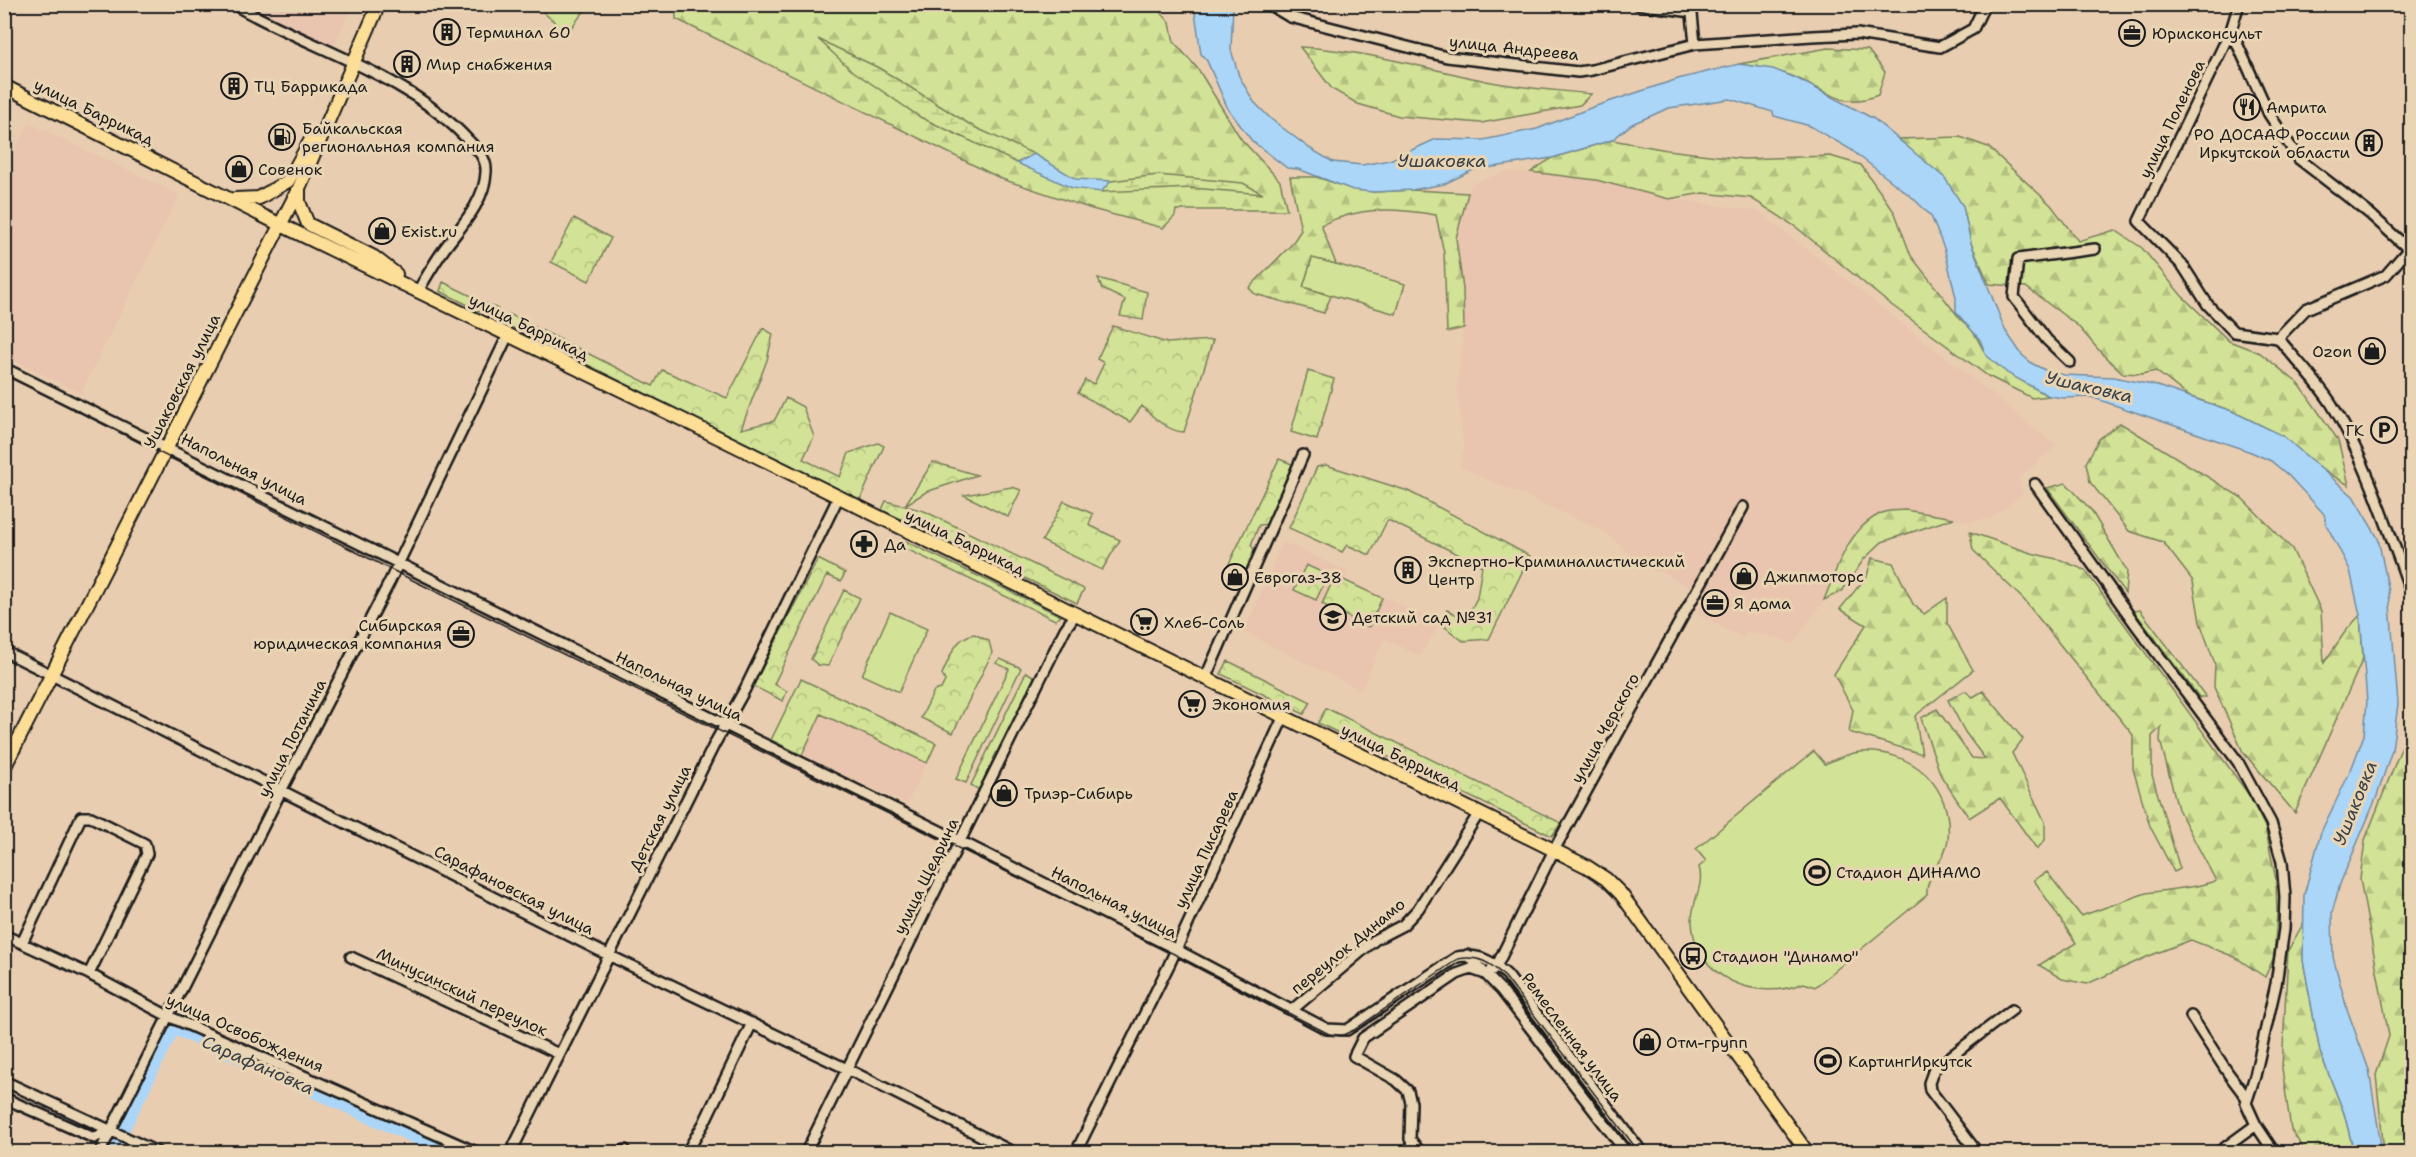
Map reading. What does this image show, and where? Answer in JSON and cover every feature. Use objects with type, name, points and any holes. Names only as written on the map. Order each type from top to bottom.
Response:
[{"type":"main road","name":"Ушаковская улица","points":[[4,768],[299,188],[352,61],[379,4]]},
{"type":"main road","points":[[232,200],[259,198],[288,181],[352,61]]},
{"type":"main road","name":"улица Баррикад","points":[[4,86],[279,224],[1554,850],[1606,879],[1621,894],[1807,1152]]},
{"type":"main road","points":[[299,188],[299,202],[308,224],[374,257],[418,291]]},
{"type":"street","points":[[233,4],[396,84],[441,114],[480,152],[486,166],[484,185],[479,197],[418,291]]},
{"type":"street","name":"улица Андреева","points":[[1268,4],[1290,17],[1447,57],[1564,72],[1592,70],[1695,44],[1857,34],[1940,47],[1973,29],[1985,4]]},
{"type":"street","points":[[1637,4],[1691,8],[1695,44]]},
{"type":"street","name":"улица Поленова","points":[[2239,4],[2231,30],[2139,221],[2183,266],[2208,305],[2234,332],[2278,338]]},
{"type":"street","points":[[2231,30],[2270,114],[2299,159],[2370,214],[2410,251],[2386,275],[2306,309],[2278,338],[2330,402],[2343,425],[2370,483],[2412,595]]},
{"type":"street","points":[[2070,362],[2047,340],[2014,297],[2018,259],[2095,249]]},
{"type":"street","name":"улица Потанина","points":[[100,1152],[398,563],[508,335]]},
{"type":"street","name":"Напольная улица","points":[[4,368],[960,841],[1177,950],[1327,1029],[1347,1030],[1449,962],[1467,955]]},
{"type":"street","points":[[1205,680],[1303,455]]},
{"type":"street","points":[[2035,484],[2238,762],[2271,823],[2282,862],[2285,897],[2284,929],[2276,984],[2255,1076],[2246,1097]]},
{"type":"street","name":"Детская улица","points":[[511,1152],[838,498]]},
{"type":"street","name":"улица Черского","points":[[1488,975],[1504,954],[1554,850],[1743,507]]},
{"type":"street","name":"улица Щедрина","points":[[806,1152],[1065,629],[1075,615]]},
{"type":"street","name":"Сарафановская улица","points":[[4,651],[609,955],[847,1069],[1013,1152]]},
{"type":"street","name":"улица Писарева","points":[[1076,1152],[1177,950],[1282,718]]},
{"type":"street","name":"переулок Динамо","points":[[1292,1010],[1376,939],[1403,925],[1418,909],[1479,813]]},
{"type":"street","points":[[22,943],[81,817],[91,817],[145,844],[147,854],[89,974]]},
{"type":"street","name":"улица Освобождения","points":[[4,935],[89,974],[168,1016],[476,1152]]},
{"type":"street","name":"Ремесленная улица","points":[[1467,955],[1477,956],[1496,965],[1507,975],[1642,1152]]},
{"type":"street","name":"Ремесленная улица","points":[[1467,955],[1488,975],[1626,1152]]},
{"type":"street","name":"Минусинский переулок","points":[[351,957],[559,1054]]},
{"type":"street","points":[[1420,1152],[1410,1139],[1411,1103],[1408,1090],[1396,1080],[1354,1056],[1358,1045],[1363,1038],[1457,974],[1471,969],[1488,975]]},
{"type":"street","points":[[1977,1152],[1930,1090],[1929,1083],[1934,1069],[2012,1010]]},
{"type":"street","points":[[2191,1016],[2246,1097],[2248,1110],[2274,1152]]},
{"type":"street","points":[[687,1152],[704,1123],[752,1023]]},
{"type":"street","points":[[4,1081],[157,1152]]},
{"type":"street","points":[[4,1098],[94,1138],[110,1130]]},
{"type":"street","points":[[2219,1152],[2256,1125]]},
{"type":"shaded area","points":[[252,5],[352,5],[333,49]]},
{"type":"shaded area","points":[[29,123],[179,195],[81,393],[5,356],[5,171]]},
{"type":"shaded area","points":[[1505,172],[1562,174],[1596,180],[1669,199],[1758,211],[2056,446],[2018,478],[2023,494],[1991,518],[1971,522],[1905,510],[1845,548],[1824,600],[1792,645],[1780,638],[1747,632],[1743,638],[1697,614],[1706,597],[1663,572],[1647,569],[1604,531],[1460,467],[1464,449],[1457,388],[1464,328],[1463,289],[1456,238],[1471,184]]},
{"type":"shaded area","points":[[1283,542],[1348,572],[1345,579],[1440,623],[1420,656],[1384,639],[1361,690],[1244,632]]},
{"type":"shaded area","points":[[801,679],[936,743],[907,804],[771,740]]},
{"type":"green space","points":[[676,4],[1155,5],[1170,23],[1174,42],[1198,69],[1241,139],[1280,181],[1287,210],[1176,210],[1175,216],[1163,228],[1092,209],[1002,179],[676,19]]},
{"type":"green space","points":[[535,5],[589,5],[567,33]]},
{"type":"green space","points":[[818,39],[879,68],[974,127],[1034,154],[1017,163],[920,117],[850,69]]},
{"type":"green space","points":[[1300,47],[1370,56],[1499,83],[1591,94],[1580,105],[1481,123],[1399,116],[1358,104],[1332,89]]},
{"type":"green space","points":[[1828,48],[1868,50],[1885,72],[1878,95],[1865,99],[1843,99],[1787,75],[1739,64]]},
{"type":"green space","points":[[1960,137],[1988,147],[2051,205],[2078,241],[2115,230],[2142,248],[2182,296],[2229,341],[2260,353],[2299,384],[2338,440],[2349,485],[2321,469],[2282,436],[2232,411],[2188,396],[2156,371],[2141,374],[2123,373],[2103,355],[2078,326],[2026,287],[1989,284],[1971,243],[1963,206],[1899,139]]},
{"type":"green space","points":[[1612,140],[1667,150],[1743,159],[1830,156],[1861,165],[1895,213],[1911,256],[1973,332],[1990,359],[2049,396],[2032,398],[1988,376],[1886,301],[1796,227],[1751,198],[1703,193],[1669,199],[1596,180],[1531,172],[1552,158]]},
{"type":"green space","points":[[1158,175],[1243,183],[1263,194],[1192,188],[1101,192],[1111,181]]},
{"type":"green space","points":[[1290,177],[1316,177],[1353,189],[1374,192],[1412,190],[1468,193],[1456,238],[1463,289],[1464,328],[1447,332],[1444,253],[1436,215],[1377,210],[1350,214],[1321,225],[1336,264],[1312,258],[1303,287],[1331,296],[1324,313],[1255,294],[1249,288],[1292,244],[1301,230]]},
{"type":"green space","points":[[574,218],[611,238],[589,281],[551,262]]},
{"type":"green space","points":[[1312,257],[1405,284],[1396,314],[1303,287]]},
{"type":"green space","points":[[1098,278],[1147,292],[1143,320],[1120,316],[1125,300],[1102,289]]},
{"type":"green space","points":[[443,282],[498,309],[494,318],[440,291]]},
{"type":"green space","points":[[509,314],[653,386],[662,370],[727,398],[763,328],[773,334],[767,360],[741,429],[774,421],[786,398],[803,407],[814,437],[803,459],[840,477],[849,453],[878,443],[884,446],[860,500],[505,324]]},
{"type":"green space","points":[[1113,326],[1167,343],[1213,340],[1184,432],[1166,426],[1142,406],[1130,422],[1078,393],[1085,380],[1094,384],[1104,363],[1097,359]]},
{"type":"green space","points":[[1308,371],[1334,379],[1317,440],[1291,432]]},
{"type":"green space","points":[[2120,423],[2242,498],[2292,549],[2321,611],[2324,663],[2360,615],[2363,658],[2295,813],[2243,752],[2214,687],[2215,664],[2200,622],[2193,581],[2163,542],[2129,531],[2090,482],[2086,463],[2099,439]]},
{"type":"green space","points":[[1279,459],[1292,464],[1269,524],[1259,525],[1251,545],[1255,551],[1245,575],[1228,566]]},
{"type":"green space","points":[[933,462],[977,475],[926,492],[905,505]]},
{"type":"green space","points":[[1326,465],[1408,491],[1530,556],[1489,639],[1463,641],[1440,623],[1447,610],[1466,619],[1477,598],[1482,566],[1390,521],[1387,521],[1370,555],[1347,545],[1342,552],[1289,528],[1317,467]]},
{"type":"green space","points":[[2066,483],[2091,510],[2127,571],[2125,593],[2047,488]]},
{"type":"green space","points":[[1012,487],[1021,490],[1008,517],[964,495]]},
{"type":"green space","points":[[886,501],[924,511],[1084,589],[1077,603],[882,510]]},
{"type":"green space","points":[[1064,501],[1093,514],[1089,525],[1120,540],[1102,570],[1042,541]]},
{"type":"green space","points":[[1905,510],[1954,518],[1882,542],[1864,559],[1842,591],[1824,600],[1845,550],[1860,528],[1882,513]]},
{"type":"green space","points":[[1970,532],[2031,553],[2061,560],[2085,570],[2249,795],[2265,827],[2276,880],[2277,913],[2274,957],[2265,977],[2235,957],[2191,940],[2087,984],[2062,979],[2039,965],[2076,943],[2034,880],[2047,872],[2081,916],[2146,893],[2216,881],[2178,809],[2160,740],[2161,727],[2152,736],[2152,775],[2180,869],[2174,872],[2150,826],[2133,769],[2133,735],[2024,600],[1973,550]]},
{"type":"green space","points":[[903,540],[1061,616],[1055,620],[900,546]]},
{"type":"green space","points":[[1872,558],[1893,563],[1913,604],[1924,614],[1947,598],[1947,623],[1973,670],[1915,716],[1922,754],[1849,732],[1853,710],[1834,674],[1866,625],[1840,609],[1867,576]]},
{"type":"green space","points":[[818,559],[845,573],[841,581],[827,575],[774,684],[787,691],[783,701],[753,686]]},
{"type":"green space","points":[[1306,565],[1328,575],[1316,600],[1294,590]]},
{"type":"green space","points":[[1335,576],[1382,598],[1369,627],[1322,604]]},
{"type":"green space","points":[[844,590],[860,598],[828,666],[818,665],[811,659]]},
{"type":"green space","points":[[2140,610],[2206,697],[2199,697],[2134,611]]},
{"type":"green space","points":[[890,612],[927,629],[899,692],[862,675]]},
{"type":"green space","points":[[974,634],[989,641],[992,653],[953,733],[921,718],[934,691],[941,689],[945,681],[942,674],[957,644],[967,636]]},
{"type":"green space","points":[[1000,659],[1021,668],[966,783],[956,779],[1009,669],[996,663]]},
{"type":"green space","points":[[1228,661],[1311,702],[1304,714],[1221,674]]},
{"type":"green space","points":[[1026,672],[1035,677],[1035,682],[979,790],[971,785]]},
{"type":"green space","points":[[801,679],[936,743],[927,763],[821,714],[802,755],[771,740]]},
{"type":"green space","points":[[1965,691],[1973,697],[1983,691],[2023,739],[2012,753],[2045,822],[2045,840],[2037,849],[2000,798],[1969,818],[1941,776],[1921,718],[1937,709],[1972,758],[1985,759],[1965,732],[1948,700]]},
{"type":"green space","points":[[1326,708],[1561,823],[1552,836],[1318,723]]},
{"type":"green space","points":[[2411,743],[2411,1152],[2384,1152],[2376,1075],[2389,1036],[2360,879],[2365,840],[2402,746]]},
{"type":"green space","name":"Стадион ДИНАМО","points":[[1814,751],[1825,764],[1860,752],[1879,753],[1897,757],[1926,774],[1944,803],[1948,820],[1946,847],[1929,881],[1927,895],[1815,987],[1804,983],[1767,990],[1748,987],[1731,981],[1716,971],[1704,958],[1695,942],[1692,915],[1700,881],[1699,867],[1706,861],[1696,849]]},
{"type":"green space","points":[[2305,920],[2303,960],[2320,1052],[2344,1113],[2354,1152],[2306,1152],[2291,1130],[2282,1068],[2288,951]]},
{"type":"water","name":"Ушаковка","points":[[1194,5],[1233,5],[1231,50],[1239,76],[1254,102],[1271,119],[1309,148],[1333,162],[1362,165],[1390,160],[1436,139],[1483,140],[1537,129],[1593,107],[1678,79],[1739,64],[1773,69],[1796,78],[1874,119],[1945,178],[1963,206],[1971,243],[2005,330],[2022,355],[2033,364],[2047,371],[2064,375],[2114,377],[2157,386],[2232,411],[2283,436],[2353,496],[2378,538],[2389,592],[2398,704],[2392,750],[2377,796],[2340,884],[2332,913],[2333,957],[2347,1009],[2369,1070],[2382,1152],[2354,1152],[2344,1113],[2320,1052],[2303,960],[2304,895],[2321,832],[2351,770],[2364,735],[2367,701],[2360,615],[2350,570],[2327,526],[2324,514],[2289,476],[2271,461],[2251,452],[2091,397],[2049,396],[2007,373],[1986,355],[1980,340],[1956,312],[1956,298],[1945,251],[1931,216],[1913,198],[1850,149],[1810,126],[1774,116],[1773,112],[1730,99],[1669,108],[1632,124],[1612,140],[1552,158],[1473,170],[1444,184],[1412,190],[1374,192],[1353,190],[1298,169],[1287,168],[1252,141],[1228,109],[1207,61],[1201,54]]},
{"type":"water","points":[[1034,154],[1076,179],[1111,181],[1101,192],[1072,188],[1017,163]]},
{"type":"waterway","name":"Сарафановка","points":[[120,1132],[173,1026],[451,1152]]},
{"type":"waterway","points":[[4,1089],[12,1090],[97,1131]]},
{"type":"waterway","name":"Сарафановка","points":[[109,1152],[117,1137]]},
{"type":"tram line","points":[[4,374],[394,571],[1174,954],[1329,1034],[1341,1036],[1354,1030],[1458,959],[1472,958],[1484,961],[1505,977],[1639,1152]]},
{"type":"place","name":"Терминал 60","points":[[447,32]]},
{"type":"place","name":"Юрисконсульт","points":[[2132,33]]},
{"type":"place","name":"Мир снабжения","points":[[407,64]]},
{"type":"place","name":"ТЦ Баррикада","points":[[234,86]]},
{"type":"place","name":"Амрита","points":[[2247,107]]},
{"type":"place","name":"Байкальская региональная компания","points":[[282,137]]},
{"type":"place","name":"РО ДОСААФ России Иркутской области","points":[[2369,143]]},
{"type":"place","name":"Совенок","points":[[239,169]]},
{"type":"place","name":"Exist.ru","points":[[382,231]]},
{"type":"place","name":"Ozon","points":[[2372,351]]},
{"type":"place","name":"ГК","points":[[2384,430]]},
{"type":"place","name":"Да","points":[[864,544]]},
{"type":"place","name":"Экспертно-Криминалистический Центр","points":[[1408,570]]},
{"type":"place","name":"Джипмоторс","points":[[1744,576]]},
{"type":"place","name":"Еврогаз-38","points":[[1235,577]]},
{"type":"place","name":"Я дома","points":[[1715,603]]},
{"type":"place","name":"Детский сад №31","points":[[1333,617]]},
{"type":"place","name":"Хлеб-Соль","points":[[1144,622]]},
{"type":"place","name":"Сибирская юридическая компания","points":[[461,634]]},
{"type":"place","name":"Экономия","points":[[1192,704]]},
{"type":"place","name":"Триэр-Сибирь","points":[[1004,793]]},
{"type":"place","name":"Стадион ДИНАМО","points":[[1817,872]]},
{"type":"place","name":"Стадион \"Динамо\"","points":[[1693,956]]},
{"type":"place","name":"Отм-групп","points":[[1647,1042]]},
{"type":"place","name":"КартингИркутск","points":[[1828,1061]]}]
